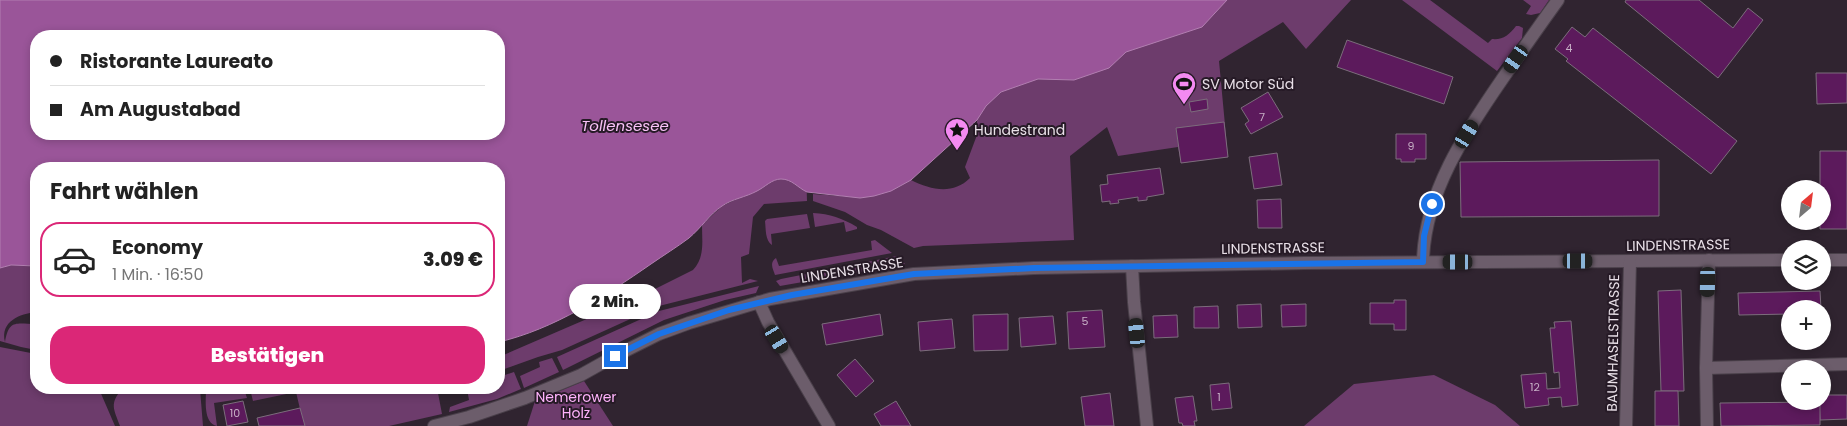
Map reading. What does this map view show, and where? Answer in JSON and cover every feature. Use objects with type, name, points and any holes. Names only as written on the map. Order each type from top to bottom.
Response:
[{"type":"street","points":[[1423,262],[1424,236],[1432,204],[1459,148],[1485,103],[1558,0]]},
{"type":"street","points":[[1707,426],[1706,368],[1709,260]]},
{"type":"street","name":"LINDENSTRASSE","points":[[434,426],[469,417],[525,398],[581,375],[659,334],[689,323],[759,302],[878,280],[930,273],[1132,266],[1781,260]]},
{"type":"street","points":[[1831,260],[1847,260]]},
{"type":"street","name":"BAUMHASELSTRASSE","points":[[1626,426],[1630,261]]},
{"type":"street","points":[[1132,266],[1147,426]]},
{"type":"street","points":[[759,302],[768,322],[829,426]]},
{"type":"street","points":[[1706,368],[1847,364]]},
{"type":"green space","points":[[1174,0],[1351,0],[1306,49],[1283,22],[1219,61],[1228,157],[1181,163],[1178,147],[1118,156],[1107,127],[1070,156],[1074,240],[923,246],[914,248],[845,212],[813,201],[813,194],[864,196],[897,187],[911,180],[934,188],[949,189],[956,187],[970,178],[965,167],[977,135],[977,120],[971,108]]},
{"type":"green space","points":[[1402,0],[1430,0],[1488,43],[1492,39],[1506,36],[1516,26],[1523,28],[1522,38],[1497,71]]},
{"type":"green space","points":[[1523,0],[1549,0],[1540,13],[1531,15],[1526,14],[1531,6]]},
{"type":"green space","points":[[806,170],[807,201],[764,204],[753,217],[749,254],[741,257],[742,283],[750,279],[758,281],[659,306],[562,350],[505,369],[505,354],[647,293],[693,270],[701,255],[702,225],[722,206],[737,199],[749,183]]},
{"type":"green space","points":[[813,213],[830,215],[841,219],[857,227],[857,229],[846,232],[844,222],[815,227]]},
{"type":"green space","points":[[807,214],[810,228],[771,234],[772,245],[770,243],[766,231],[765,221],[767,219]]},
{"type":"green space","points":[[875,240],[892,253],[775,275],[772,264],[776,258],[779,266],[872,250],[871,241]]},
{"type":"green space","points":[[897,256],[905,264],[780,286],[776,281],[781,279]]},
{"type":"green space","points":[[10,265],[30,266],[30,314],[18,317],[8,324],[4,335],[5,342],[11,326],[14,324],[30,324],[30,349],[0,341],[0,268]]},
{"type":"green space","points":[[759,286],[756,293],[725,300],[664,320],[563,370],[557,357],[659,311]]},
{"type":"green space","points":[[0,347],[30,353],[30,394],[101,394],[115,426],[0,426]]},
{"type":"green space","points":[[552,358],[559,372],[524,388],[520,376],[540,367],[539,362]]},
{"type":"green space","points":[[514,372],[521,389],[497,399],[449,412],[450,407],[469,400],[468,394],[505,394],[505,375]]},
{"type":"green space","points":[[1434,375],[1495,405],[1520,426],[1304,426],[1354,384]]},
{"type":"green space","name":"Nemerower Holz","points":[[584,381],[613,426],[527,426],[535,401]]},
{"type":"green space","points":[[118,394],[200,394],[203,426],[120,426],[114,407]]},
{"type":"green space","points":[[206,394],[246,394],[247,398],[214,403],[217,426],[209,421]]},
{"type":"green space","points":[[251,394],[286,394],[253,401]]},
{"type":"green space","points":[[296,394],[438,394],[442,414],[389,426],[304,426]]},
{"type":"water","name":"Tollensesee","points":[[0,0],[1227,0],[1202,27],[1126,52],[1109,68],[1074,80],[1038,79],[1001,92],[986,106],[977,120],[911,180],[891,191],[860,198],[807,192],[788,180],[775,180],[753,193],[722,206],[689,238],[597,299],[539,329],[505,340],[505,162],[30,162],[30,266],[11,265],[0,268]]},
{"type":"building","points":[[1626,0],[1699,0],[1733,28],[1748,8],[1763,20],[1718,78],[1625,2]]},
{"type":"building","points":[[1572,27],[1585,37],[1593,28],[1737,141],[1711,174],[1566,61],[1568,59],[1555,49]]},
{"type":"building","points":[[1347,40],[1453,77],[1444,104],[1337,67]]},
{"type":"building","points":[[1816,73],[1847,73],[1847,103],[1817,104]]},
{"type":"building","points":[[1268,92],[1283,117],[1251,134],[1245,124],[1249,121],[1241,108]]},
{"type":"building","points":[[1207,99],[1208,109],[1191,112],[1189,102]]},
{"type":"building","points":[[1224,122],[1228,157],[1181,163],[1176,128]]},
{"type":"building","points":[[1396,134],[1426,134],[1426,159],[1415,159],[1415,162],[1401,162],[1401,159],[1396,159]]},
{"type":"building","points":[[1820,151],[1847,151],[1847,229],[1831,229],[1831,180],[1820,180]]},
{"type":"building","points":[[1277,153],[1282,185],[1254,189],[1249,157]]},
{"type":"building","points":[[1659,160],[1659,216],[1461,217],[1460,162]]},
{"type":"building","points":[[1160,168],[1164,194],[1147,197],[1147,200],[1138,201],[1138,197],[1118,200],[1119,203],[1110,204],[1110,201],[1102,202],[1100,185],[1108,184],[1107,175]]},
{"type":"building","points":[[1281,199],[1282,228],[1258,228],[1257,200]]},
{"type":"building","points":[[1681,290],[1684,391],[1661,391],[1658,291]]},
{"type":"building","points":[[1820,291],[1820,300],[1781,300],[1781,314],[1739,315],[1738,293]]},
{"type":"building","points":[[1394,300],[1406,300],[1406,330],[1394,330],[1394,324],[1370,324],[1370,303],[1394,303]]},
{"type":"building","points":[[1261,304],[1262,327],[1238,328],[1237,305]]},
{"type":"building","points":[[1306,304],[1306,326],[1282,327],[1281,305]]},
{"type":"building","points":[[1218,306],[1219,328],[1194,328],[1194,307]]},
{"type":"building","points":[[1102,310],[1105,347],[1069,349],[1067,312]]},
{"type":"building","points":[[880,314],[883,335],[826,345],[822,324]]},
{"type":"building","points":[[1008,314],[1008,350],[974,351],[973,315]]},
{"type":"building","points":[[1177,315],[1178,337],[1154,338],[1153,316]]},
{"type":"building","points":[[1053,316],[1056,344],[1021,347],[1019,318]]},
{"type":"building","points":[[952,319],[955,348],[920,351],[918,322]]},
{"type":"building","points":[[1571,321],[1578,405],[1562,407],[1561,397],[1548,398],[1549,405],[1525,408],[1521,375],[1546,373],[1547,389],[1560,388],[1559,372],[1554,373],[1550,328],[1555,328],[1554,322]]},
{"type":"building","points":[[855,359],[874,381],[856,397],[837,375]]},
{"type":"building","points":[[1229,383],[1232,408],[1212,410],[1210,385]]},
{"type":"building","points":[[1655,391],[1678,391],[1679,426],[1655,426]]},
{"type":"building","points":[[1110,393],[1114,426],[1085,426],[1081,397]]},
{"type":"building","points":[[1831,395],[1847,395],[1847,419],[1820,420],[1819,410],[1831,410]]},
{"type":"building","points":[[1193,396],[1197,421],[1194,421],[1195,426],[1183,426],[1182,423],[1179,423],[1175,398]]},
{"type":"building","points":[[243,401],[248,422],[227,426],[223,405]]},
{"type":"building","points":[[896,401],[911,426],[881,426],[874,414]]},
{"type":"building","points":[[1781,402],[1781,410],[1820,410],[1820,425],[1721,426],[1720,403]]},
{"type":"building","points":[[300,408],[305,426],[259,426],[257,418]]},
{"type":"place","name":"SV Motor Süd","points":[[1184,105]]},
{"type":"place","name":"Hundestrand","points":[[957,151]]},
{"type":"route","points":[[615,356],[659,334],[729,310],[770,299],[914,274],[1034,268],[1423,262],[1424,236],[1432,204]]}]
